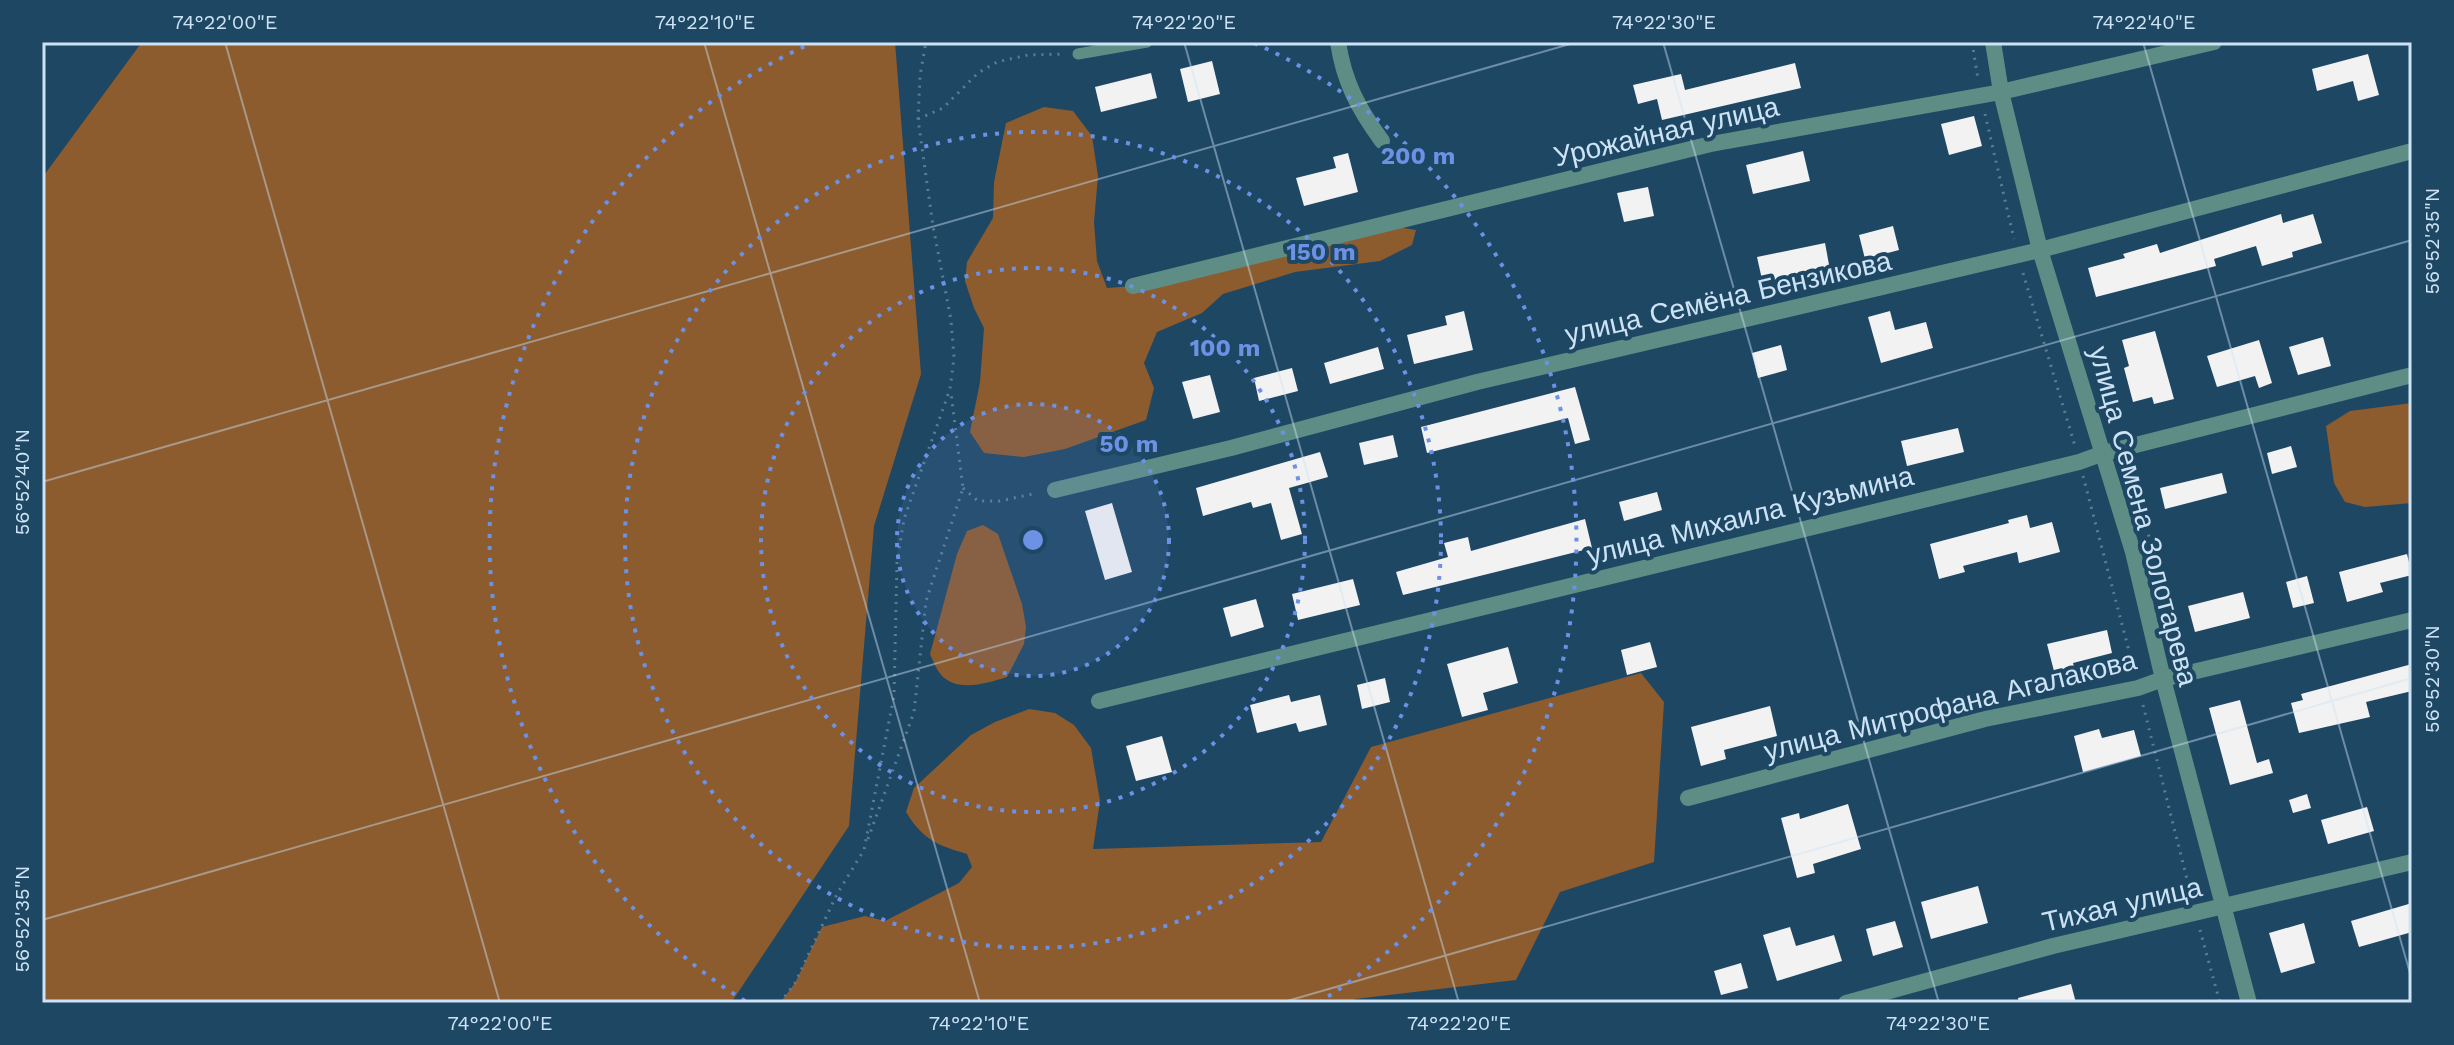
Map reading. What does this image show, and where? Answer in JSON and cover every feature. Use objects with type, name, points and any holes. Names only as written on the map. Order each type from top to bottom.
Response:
[{"type":"street","points":[[1338,42],[1342,69],[1359,109],[1382,141]]},
{"type":"street","name":"улица Семена Золотарева","points":[[1993,42],[2001,92],[2040,250],[2133,552],[2163,679],[2249,1003]]},
{"type":"street","name":"Урожайная улица","points":[[1133,286],[1711,144],[2001,92],[2214,42]]},
{"type":"street","name":"улица Семёна Бензикова","points":[[1055,490],[1231,448],[1477,382],[2040,250],[2412,151]]},
{"type":"street","name":"улица Михаила Кузьмина","points":[[1099,701],[2079,462],[2412,375]]},
{"type":"street","name":"улица Митрофана Агалакова","points":[[1688,798],[1985,719],[2138,688],[2163,679],[2412,620]]},
{"type":"street","name":"Тихая улица","points":[[1846,1003],[2053,946],[2412,862]]},
{"type":"lane","points":[[1078,54],[1147,42]]},
{"type":"path","points":[[864,850],[894,696],[897,562],[904,519],[938,429],[950,389],[954,357],[951,320],[933,226],[918,119],[920,76],[926,42]]},
{"type":"path","points":[[1972,42],[2018,255],[2079,462],[2220,1003]]},
{"type":"path","points":[[918,119],[943,108],[978,73],[997,62],[1028,55],[1078,54]]},
{"type":"path","points":[[780,1003],[795,983],[837,894],[864,850],[914,712],[926,601],[963,488],[950,389]]},
{"type":"path","points":[[2125,448],[2185,674]]},
{"type":"path","points":[[963,488],[978,501],[1000,501],[1055,490]]},
{"type":"shaded area","points":[[142,42],[895,42],[921,374],[874,526],[849,826],[731,1003],[42,1003],[42,178]]},
{"type":"shaded area","points":[[1044,107],[1073,111],[1092,136],[1098,176],[1094,222],[1097,261],[1107,288],[1133,286],[1384,225],[1416,230],[1412,245],[1380,261],[1295,272],[1223,294],[1202,313],[1157,332],[1144,363],[1154,388],[1146,420],[1065,449],[1024,457],[984,453],[970,432],[980,382],[984,328],[965,281],[967,262],[993,218],[994,182],[1006,123]]},
{"type":"shaded area","points":[[2412,403],[2412,503],[2365,507],[2345,502],[2334,483],[2326,426],[2350,411]]},
{"type":"shaded area","points":[[983,525],[998,534],[1022,604],[1026,627],[1024,644],[1007,677],[974,685],[957,684],[943,677],[930,654],[957,554],[967,531]]},
{"type":"shaded area","points":[[1641,673],[1664,702],[1654,862],[1560,892],[1516,980],[1355,999],[1353,1003],[780,1003],[795,983],[822,927],[865,916],[885,921],[959,883],[972,867],[967,854],[932,840],[918,829],[906,812],[914,788],[971,735],[995,722],[1029,709],[1055,713],[1074,725],[1091,748],[1100,801],[1093,849],[1321,842],[1371,747]]},
{"type":"building","points":[[2368,54],[2379,95],[2358,101],[2353,81],[2317,91],[2312,69]]},
{"type":"building","points":[[1212,61],[1220,94],[1188,102],[1180,69]]},
{"type":"building","points":[[1795,63],[1801,88],[1662,120],[1657,99],[1638,104],[1633,85],[1681,74],[1685,90]]},
{"type":"building","points":[[1151,73],[1157,98],[1101,112],[1095,87]]},
{"type":"building","points":[[1974,116],[1982,146],[1949,155],[1941,124]]},
{"type":"building","points":[[1803,151],[1810,181],[1753,194],[1746,165]]},
{"type":"building","points":[[1348,153],[1358,192],[1304,206],[1296,178],[1336,168],[1333,157]]},
{"type":"building","points":[[1648,187],[1654,216],[1624,222],[1617,193]]},
{"type":"building","points":[[2281,214],[2283,223],[2313,214],[2322,243],[2292,252],[2293,257],[2262,266],[2256,246],[2214,259],[2216,266],[2096,297],[2088,268],[2125,258],[2123,254],[2157,244],[2160,253]]},
{"type":"building","points":[[1893,226],[1899,250],[1865,259],[1859,235]]},
{"type":"building","points":[[1825,243],[1830,270],[1763,284],[1757,257]]},
{"type":"building","points":[[1464,311],[1473,350],[1414,364],[1407,335],[1447,325],[1445,316]]},
{"type":"building","points":[[1890,311],[1895,330],[1926,322],[1933,348],[1881,363],[1868,317]]},
{"type":"building","points":[[2155,331],[2174,399],[2154,404],[2152,397],[2133,402],[2124,368],[2129,366],[2122,340]]},
{"type":"building","points":[[2323,337],[2331,366],[2298,375],[2289,347]]},
{"type":"building","points":[[2259,340],[2272,383],[2259,388],[2255,376],[2217,387],[2207,356]]},
{"type":"building","points":[[1781,345],[1787,370],[1758,378],[1752,353]]},
{"type":"building","points":[[1378,347],[1384,369],[1330,384],[1324,363]]},
{"type":"building","points":[[1292,368],[1298,391],[1259,401],[1254,378]]},
{"type":"building","points":[[1210,375],[1220,412],[1193,419],[1182,382]]},
{"type":"building","points":[[1575,387],[1590,440],[1575,444],[1568,418],[1427,453],[1421,427]]},
{"type":"building","points":[[1958,428],[1964,452],[1907,466],[1901,441]]},
{"type":"building","points":[[1393,435],[1398,457],[1364,465],[1359,443]]},
{"type":"building","points":[[2291,446],[2297,467],[2272,474],[2267,453]]},
{"type":"building","points":[[1320,452],[1328,477],[1289,488],[1302,534],[1281,540],[1271,503],[1253,508],[1251,502],[1203,516],[1196,488]]},
{"type":"building","points":[[2222,473],[2227,493],[2165,509],[2160,488]]},
{"type":"building","points":[[1657,492],[1662,510],[1624,521],[1619,502]]},
{"type":"building","points":[[1112,503],[1132,572],[1105,580],[1085,511]]},
{"type":"building","points":[[2027,515],[2030,528],[2052,522],[2060,552],[2019,563],[2017,552],[1963,566],[1965,572],[1939,579],[1930,544],[2009,523],[2008,520]]},
{"type":"building","points":[[1585,519],[1592,548],[1403,595],[1396,572],[1448,557],[1444,543],[1468,537],[1471,551]]},
{"type":"building","points":[[2407,554],[2412,575],[2380,583],[2383,592],[2347,602],[2339,572]]},
{"type":"building","points":[[2307,576],[2314,603],[2293,608],[2286,582]]},
{"type":"building","points":[[1353,579],[1360,605],[1298,620],[1292,594]]},
{"type":"building","points":[[2243,592],[2250,618],[2195,632],[2188,606]]},
{"type":"building","points":[[1256,599],[1264,627],[1231,637],[1223,608]]},
{"type":"building","points":[[2107,630],[2112,653],[2073,663],[2076,674],[2056,679],[2047,644]]},
{"type":"building","points":[[1650,642],[1657,667],[1627,675],[1621,650]]},
{"type":"building","points":[[1508,647],[1518,683],[1483,693],[1488,710],[1462,717],[1447,664]]},
{"type":"building","points":[[2412,664],[2412,691],[2366,702],[2370,717],[2299,733],[2291,703],[2303,700],[2301,694]]},
{"type":"building","points":[[1385,678],[1390,702],[1362,709],[1357,685]]},
{"type":"building","points":[[1289,695],[1291,702],[1320,695],[1327,725],[1299,732],[1296,723],[1257,733],[1250,705]]},
{"type":"building","points":[[2240,700],[2257,763],[2269,759],[2273,773],[2230,785],[2209,708]]},
{"type":"building","points":[[1770,706],[1777,736],[1724,750],[1726,759],[1701,766],[1691,727]]},
{"type":"building","points":[[2099,729],[2102,738],[2134,730],[2141,756],[2083,772],[2074,736]]},
{"type":"building","points":[[1162,736],[1172,772],[1136,781],[1126,746]]},
{"type":"building","points":[[2307,794],[2311,808],[2293,813],[2289,800]]},
{"type":"building","points":[[1848,804],[1861,849],[1813,864],[1815,873],[1797,878],[1781,818],[1799,813],[1800,819]]},
{"type":"building","points":[[2367,807],[2374,831],[2328,844],[2321,820]]},
{"type":"building","points":[[1978,886],[1988,923],[1931,939],[1921,902]]},
{"type":"building","points":[[2412,903],[2412,932],[2359,947],[2351,921]]},
{"type":"building","points":[[1895,921],[1903,947],[1873,956],[1866,929]]},
{"type":"building","points":[[2304,923],[2315,963],[2281,973],[2269,933]]},
{"type":"building","points":[[1790,927],[1796,946],[1834,935],[1842,961],[1777,981],[1763,935]]},
{"type":"building","points":[[1741,963],[1748,988],[1721,995],[1714,971]]},
{"type":"building","points":[[2071,984],[2076,1003],[2019,1003],[2018,998]]}]
